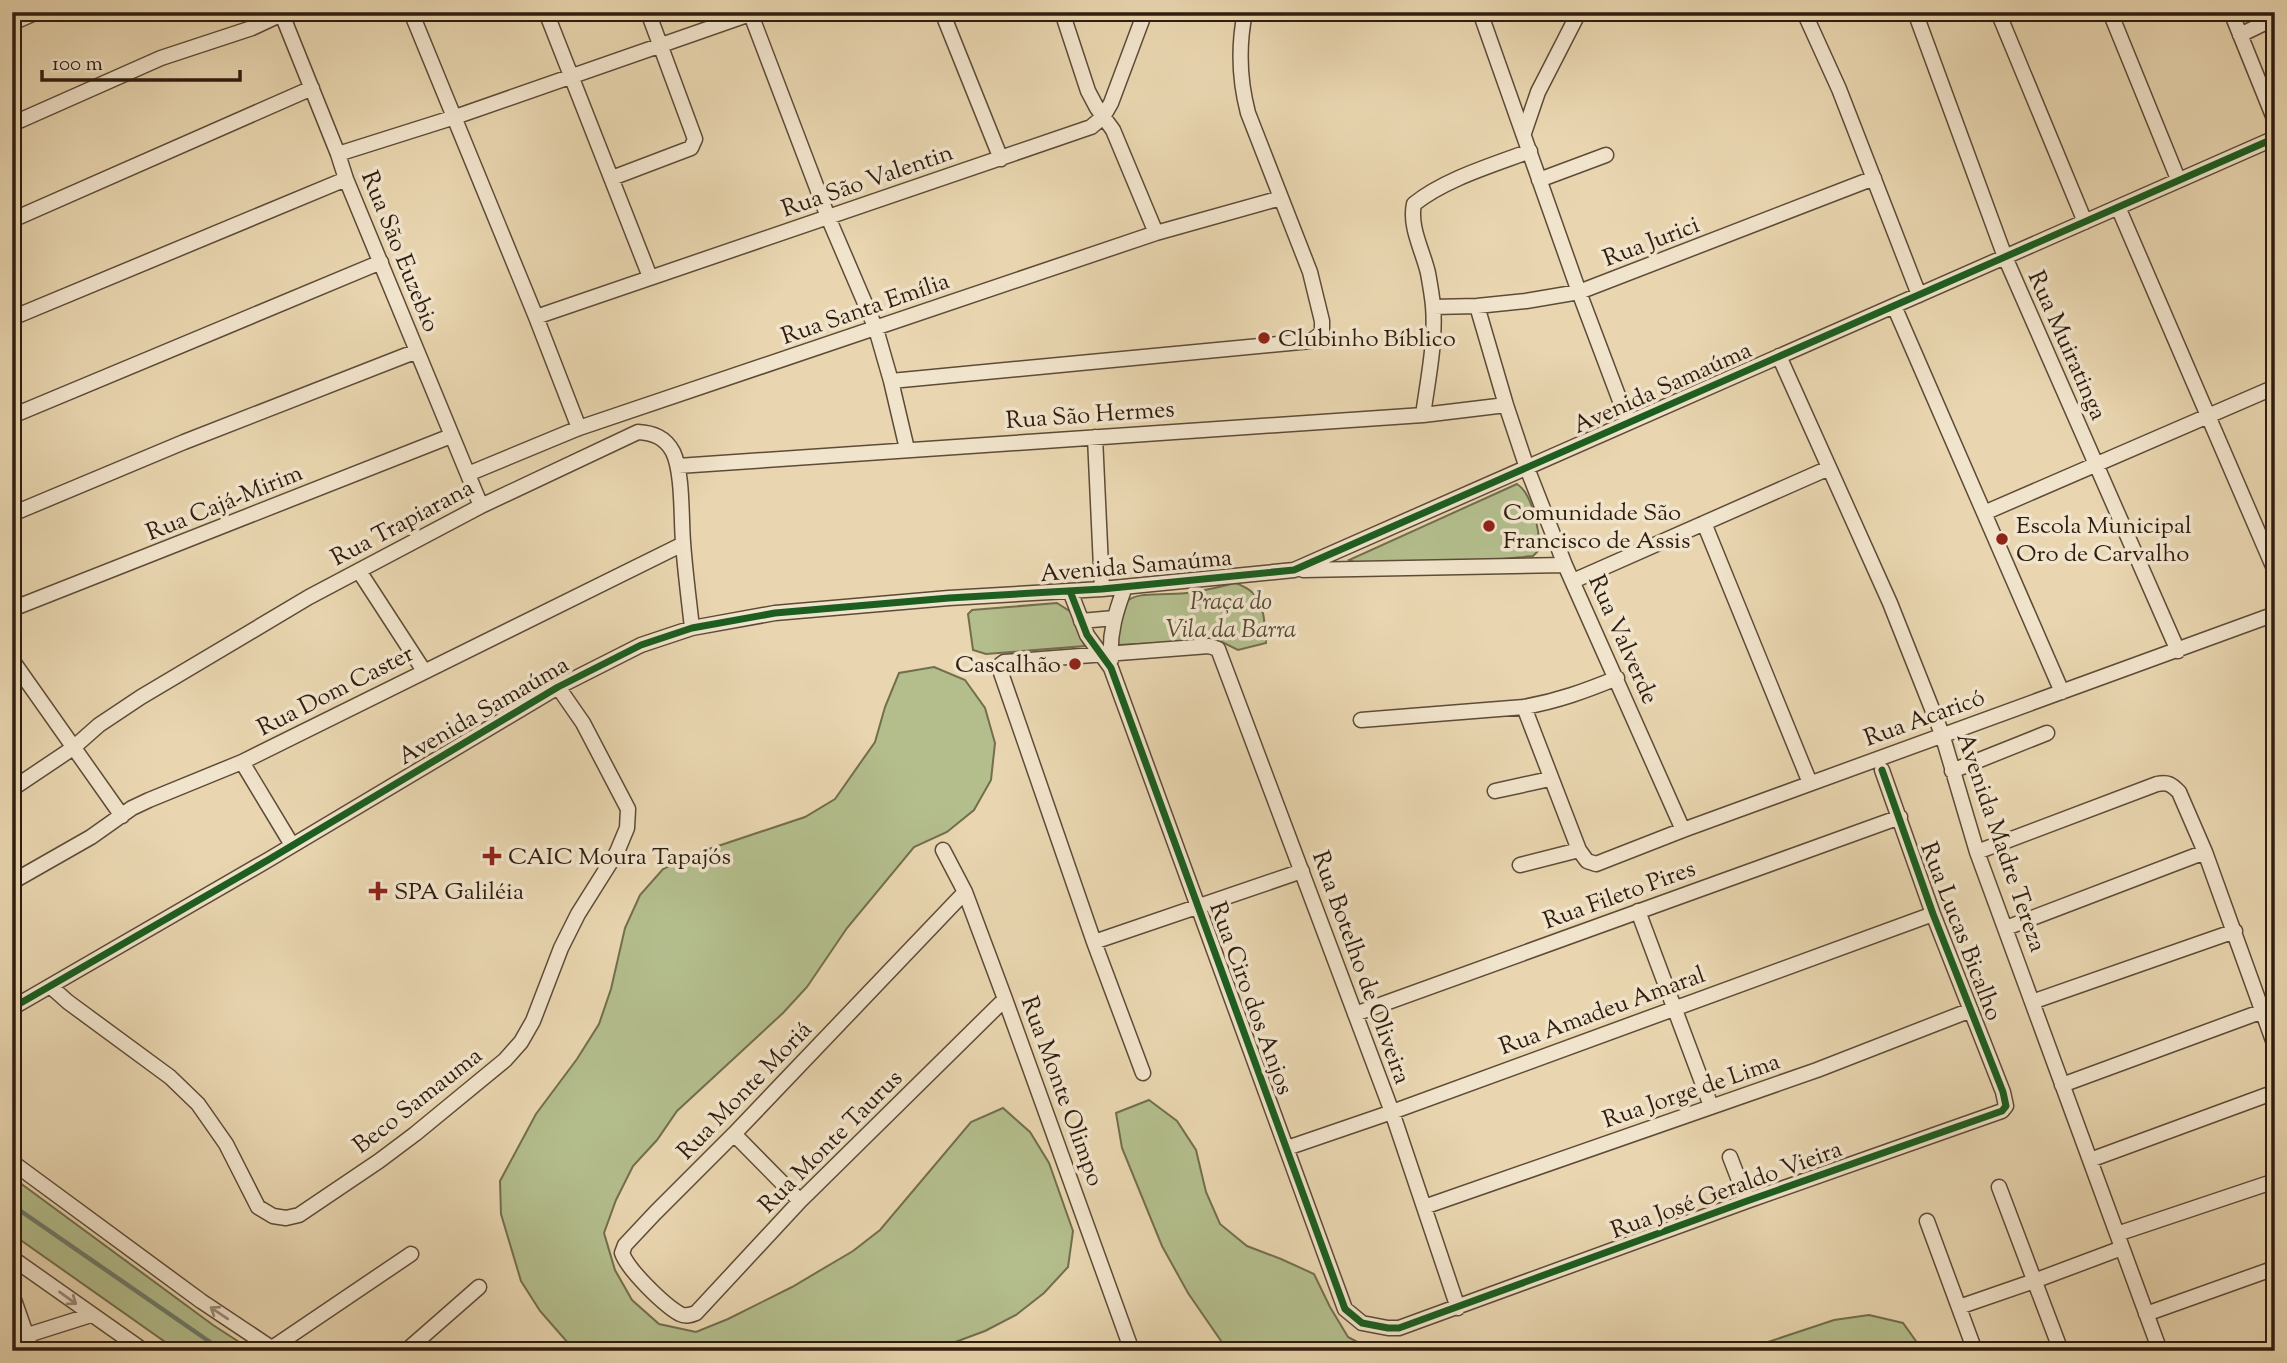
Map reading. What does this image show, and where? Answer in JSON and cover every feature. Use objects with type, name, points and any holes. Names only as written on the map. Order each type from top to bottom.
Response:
[{"type":"street","points":[[12,23],[37,12]]},
{"type":"street","points":[[411,12],[579,428]]},
{"type":"street","points":[[546,12],[650,277]]},
{"type":"street","points":[[612,178],[691,148],[694,144],[695,139],[648,12]]},
{"type":"street","points":[[942,12],[1001,159]]},
{"type":"street","points":[[1062,12],[1088,92],[1112,130],[1156,233]]},
{"type":"street","points":[[1103,117],[1111,103],[1145,12]]},
{"type":"street","points":[[891,381],[1311,341],[1322,333],[1322,321],[1310,272],[1243,93],[1240,50],[1245,12]]},
{"type":"street","points":[[1480,12],[1628,422]]},
{"type":"street","points":[[1524,133],[1538,92],[1579,12]]},
{"type":"street","points":[[1804,12],[1839,89],[1919,295]]},
{"type":"street","name":"Rua Muiratinga","points":[[1915,12],[2005,257],[2178,651]]},
{"type":"street","points":[[1998,12],[2085,222]]},
{"type":"street","points":[[2110,12],[2178,179]]},
{"type":"street","points":[[2231,12],[2275,121]]},
{"type":"street","points":[[12,124],[161,58],[252,28],[281,13]]},
{"type":"street","name":"Rua São Euzebio","points":[[281,13],[346,179],[481,506]]},
{"type":"street","points":[[338,154],[455,117],[752,13],[828,218],[876,329],[907,449]]},
{"type":"street","points":[[2240,35],[2275,18]]},
{"type":"street","points":[[12,220],[312,89]]},
{"type":"street","name":"Rua São Valentin","points":[[536,317],[1001,159],[1091,127],[1103,117]]},
{"type":"street","name":"Avenida Samaúma","points":[[12,1008],[558,687],[641,645],[692,628],[775,613],[949,598],[1102,589],[1294,570],[2275,138]]},
{"type":"street","points":[[1423,415],[1433,338],[1433,307],[1428,273],[1413,222],[1414,204],[1430,193],[1476,172],[1530,152]]},
{"type":"street","points":[[1539,180],[1606,155]]},
{"type":"street","name":"Rua Jurici","points":[[1433,307],[1527,301],[1579,292],[1874,178]]},
{"type":"street","points":[[12,318],[346,179]]},
{"type":"street","name":"Rua Santa Emília","points":[[468,474],[579,428],[1156,233],[1281,198]]},
{"type":"street","points":[[2118,207],[2275,571]]},
{"type":"street","points":[[12,416],[381,262]]},
{"type":"street","name":"Rua Valverde","points":[[1477,306],[1527,468],[1565,565],[1683,830]]},
{"type":"street","points":[[1894,306],[2062,692]]},
{"type":"street","points":[[12,514],[184,442],[417,351]]},
{"type":"street","name":"Avenida Madre Tereza","points":[[1779,356],[1890,603],[1942,734],[1977,852],[2160,1351]]},
{"type":"street","points":[[1984,513],[2275,387]]},
{"type":"street","name":"Rua São Hermes","points":[[678,466],[1423,415],[1506,405]]},
{"type":"street","name":"Rua Trapiarana","points":[[12,789],[141,697],[309,597],[481,506],[638,432],[650,433],[664,439],[678,466],[692,628]]},
{"type":"street","name":"Rua Cajá-Mirim","points":[[12,609],[451,436]]},
{"type":"street","points":[[1096,437],[1102,589]]},
{"type":"street","points":[[1573,581],[1829,468]]},
{"type":"street","points":[[1704,523],[1810,783]]},
{"type":"street","name":"Rua Dom Caster","points":[[12,882],[149,800],[242,762],[683,544]]},
{"type":"street","points":[[1294,570],[1565,565]]},
{"type":"street","points":[[359,571],[424,671]]},
{"type":"street","points":[[1125,587],[1114,618],[1108,659],[1004,662],[1000,665],[1000,670],[1094,943],[1143,1073]]},
{"type":"street","name":"Rua Ciro dos Anjos","points":[[1070,591],[1087,635],[1108,659],[1345,1309],[1362,1323],[1399,1328],[1458,1308]]},
{"type":"street","name":"Rua Acaricó","points":[[1578,850],[1589,863],[1596,864],[1942,734],[2275,614]]},
{"type":"street","points":[[1081,621],[1114,618]]},
{"type":"street","name":"Rua Botelho de Oliveira","points":[[1108,659],[1214,646],[1218,649],[1392,1112],[1458,1308]]},
{"type":"street","points":[[12,660],[122,816]]},
{"type":"street","points":[[1361,720],[1524,707],[1570,698],[1617,678]]},
{"type":"street","name":"Beco Samauma","points":[[50,986],[170,1077],[198,1104],[226,1144],[258,1207],[265,1213],[286,1218],[312,1208],[415,1134],[505,1060],[522,1042],[572,926],[617,852],[627,828],[628,809],[583,723],[558,687]]},
{"type":"street","points":[[1520,865],[1578,850],[1524,707]]},
{"type":"street","points":[[1952,771],[2047,733]]},
{"type":"street","points":[[242,762],[292,845]]},
{"type":"street","name":"Rua Lucas Bicalho","points":[[1882,770],[2006,1106]]},
{"type":"street","points":[[1495,791],[1550,779]]},
{"type":"street","points":[[1977,852],[2166,783],[2171,785],[2179,792],[2205,852],[2275,1046]]},
{"type":"street","name":"Rua Fileto Pires","points":[[1355,1014],[1900,817]]},
{"type":"street","name":"Rua Monte Olimpo","points":[[943,850],[965,892],[1132,1351]]},
{"type":"street","points":[[2006,928],[2205,852]]},
{"type":"street","points":[[1094,943],[1302,871]]},
{"type":"street","name":"Rua Monte Moriá","points":[[688,1316],[681,1314],[650,1289],[625,1261],[622,1253],[625,1245],[965,892]]},
{"type":"street","points":[[1638,911],[1711,1107]]},
{"type":"street","name":"Rua Amadeu Amaral","points":[[1287,1149],[1933,914]]},
{"type":"street","points":[[2032,1002],[2235,931]]},
{"type":"street","name":"Rua Monte Taurus","points":[[688,1316],[696,1312],[800,1201],[1005,999]]},
{"type":"street","name":"Rua Jorge de Lima","points":[[1424,1207],[1817,1070],[1970,1010]]},
{"type":"street","points":[[2062,1084],[2263,1011]]},
{"type":"street","points":[[2090,1160],[2275,1092]]},
{"type":"street","name":"Rua José Geraldo Vieira","points":[[1458,1308],[1746,1201],[1995,1115],[2006,1106]]},
{"type":"street","points":[[734,1134],[800,1201]]},
{"type":"street","points":[[1730,1157],[1746,1201]]},
{"type":"street","points":[[12,1162],[201,1301],[274,1350],[411,1254]]},
{"type":"street","points":[[1959,1307],[2034,1281],[2119,1241],[2275,1181]]},
{"type":"street","points":[[1999,1187],[2061,1351]]},
{"type":"street","points":[[1927,1221],[1975,1351]]},
{"type":"street","points":[[12,1258],[144,1351]]},
{"type":"street","points":[[2146,1314],[2275,1268]]},
{"type":"street","points":[[407,1351],[479,1287]]},
{"type":"street","points":[[12,1294],[32,1351]]},
{"type":"street","points":[[12,1340],[91,1315]]},
{"type":"green space","points":[[1517,484],[1527,496],[1537,523],[1540,549],[1533,556],[1410,566],[1364,564],[1349,560]]},
{"type":"green space","name":"Praça do Vila da Barra","points":[[1235,583],[1245,587],[1258,599],[1263,614],[1266,643],[1238,650],[1218,640],[1118,645],[1121,611],[1126,602],[1134,597],[1193,592]]},
{"type":"green space","points":[[1057,603],[1071,612],[1085,646],[986,654],[973,650],[968,614],[972,610]]},
{"type":"green space","points":[[934,667],[965,680],[985,708],[995,743],[991,780],[974,810],[947,832],[914,847],[847,928],[807,987],[783,1013],[677,1111],[657,1140],[633,1166],[604,1233],[615,1270],[632,1300],[659,1324],[696,1332],[792,1287],[853,1251],[880,1230],[971,1122],[1003,1108],[1030,1132],[1049,1163],[1073,1231],[1068,1267],[1044,1293],[1016,1315],[985,1331],[931,1351],[575,1351],[540,1311],[521,1281],[501,1214],[500,1181],[536,1114],[599,1024],[611,989],[625,928],[640,895],[663,869],[694,854],[805,817],[835,799],[875,742],[899,673]]},
{"type":"green space","points":[[1149,1100],[1177,1121],[1196,1150],[1206,1192],[1220,1224],[1247,1246],[1314,1274],[1348,1337],[1374,1351],[1228,1351],[1188,1293],[1162,1246],[1122,1148],[1116,1113]]},
{"type":"green space","points":[[12,1177],[213,1325],[253,1351],[178,1351],[12,1234]]},
{"type":"green space","points":[[1869,1315],[1903,1323],[1923,1351],[1731,1351],[1765,1343],[1834,1320]]},
{"type":"waterway","points":[[12,1205],[223,1351]]},
{"type":"cycle path","points":[[12,1008],[268,860],[558,687],[641,645],[692,628],[775,613],[949,598],[1102,589],[1294,570],[2275,138]]},
{"type":"cycle path","points":[[1070,591],[1087,635],[1111,668],[1345,1309],[1362,1323],[1399,1328],[2002,1111],[2006,1106],[2003,1092],[1933,914],[1882,770]]},
{"type":"place","name":"Clubinho Bíblico","points":[[1264,338]]},
{"type":"place","name":"Comunidade São Francisco de Assis","points":[[1489,526]]},
{"type":"place","name":"Escola Municipal Oro de Carvalho","points":[[2002,539]]},
{"type":"place","name":"Cascalhão","points":[[1075,664]]},
{"type":"place","name":"CAIC Moura Tapajós","points":[[492,856]]},
{"type":"place","name":"SPA Galiléia","points":[[378,891]]}]
